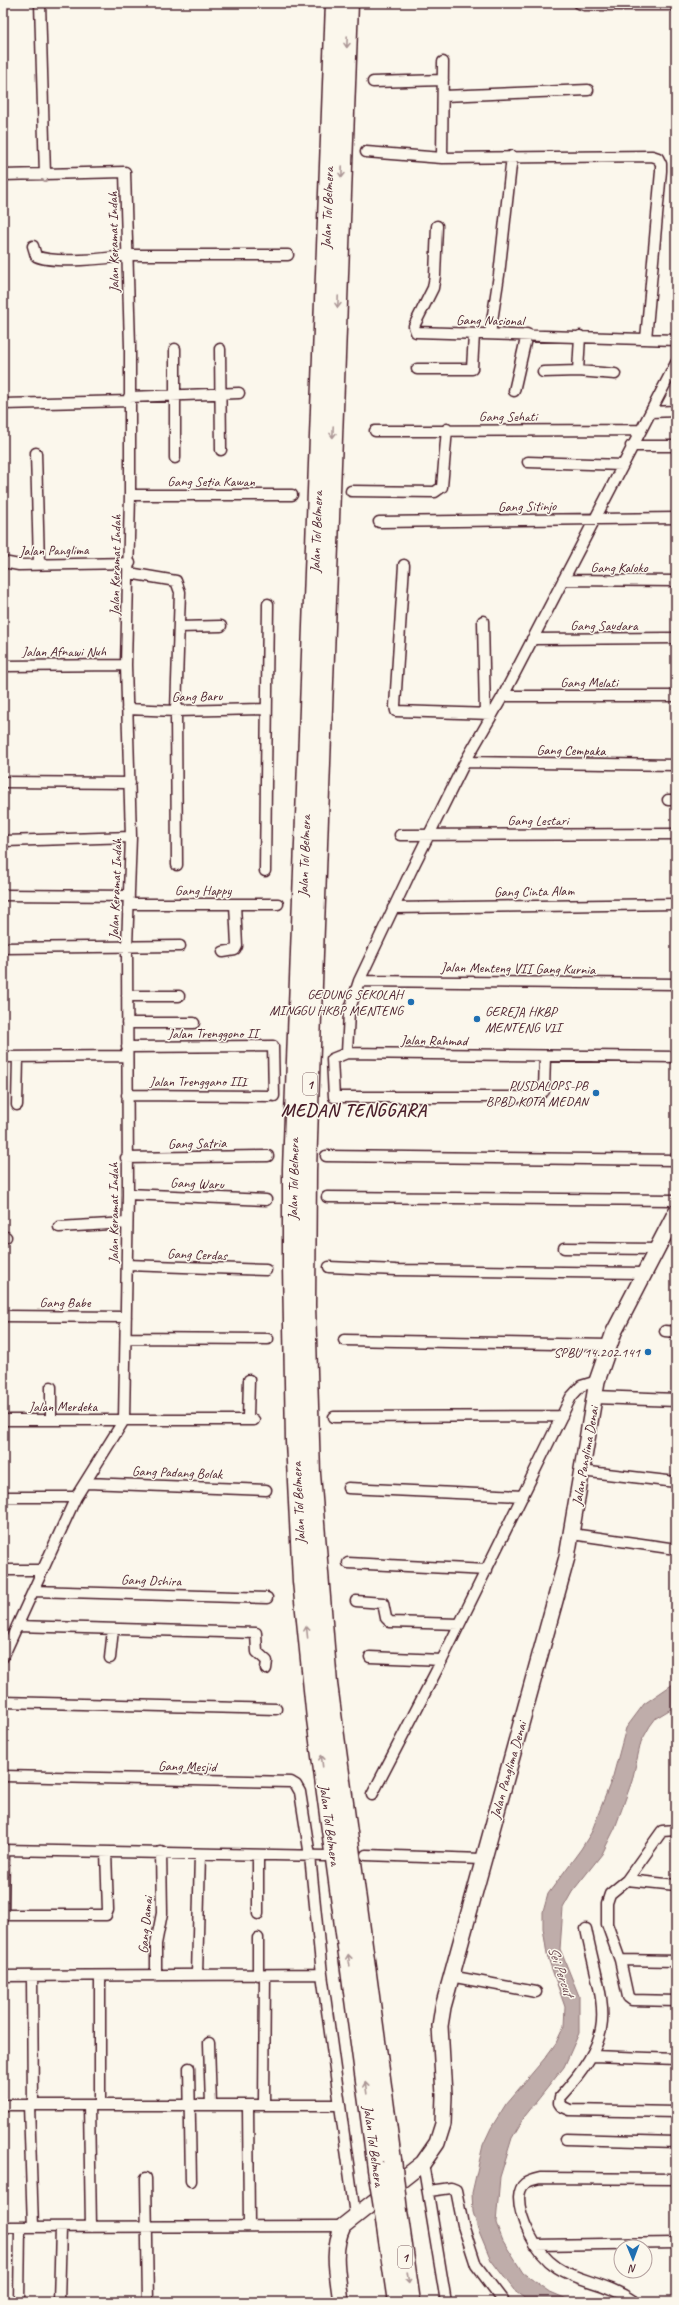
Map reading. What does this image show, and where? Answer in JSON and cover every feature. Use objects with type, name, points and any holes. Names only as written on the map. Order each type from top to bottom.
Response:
[{"type":"highway","name":"Jalan Tol Belmera","points":[[335,3],[293,1153],[292,1266],[295,1441],[302,1581],[316,1719],[392,2215],[411,2302]]},
{"type":"highway","name":"Jalan Tol Belmera","points":[[349,3],[313,961],[307,1170],[306,1305],[310,1474],[327,1676],[385,2164]]},
{"type":"highway","name":"Jalan Tol Belmera","points":[[392,2215],[397,2302]]},
{"type":"main road","name":"Jalan Panglima Denai","points":[[340,2302],[335,2259],[337,2242],[343,2226],[355,2215],[423,2163],[437,2143],[443,2124],[444,2095],[440,2026],[450,1976],[542,1651],[572,1534],[581,1471],[597,1381],[608,1345],[644,1273],[672,1226],[676,1212]]},
{"type":"street","points":[[3,176],[45,174],[40,3]]},
{"type":"street","points":[[579,3],[584,5],[676,5]]},
{"type":"street","points":[[442,158],[444,96],[443,62]]},
{"type":"street","points":[[373,82],[443,80]]},
{"type":"street","points":[[444,96],[588,90]]},
{"type":"street","points":[[366,152],[442,158],[512,156],[652,156],[658,158],[661,164],[661,171],[646,339]]},
{"type":"street","points":[[490,334],[499,275],[512,156]]},
{"type":"street","name":"Jalan Keramat Indah","points":[[3,1657],[5,1647],[17,1626],[76,1497],[87,1483],[124,1420],[127,1338],[127,946],[131,837],[126,665],[130,495],[125,172],[45,174]]},
{"type":"street","name":"Gang Nasional","points":[[437,226],[435,276],[433,288],[414,326],[414,331],[418,333],[527,334],[676,340]]},
{"type":"street","points":[[33,246],[34,253],[39,258],[109,258],[126,254],[288,256]]},
{"type":"street","points":[[416,369],[472,369],[474,334]]},
{"type":"street","points":[[514,391],[527,334]]},
{"type":"street","points":[[578,371],[580,336]]},
{"type":"street","points":[[220,348],[219,394],[221,450]]},
{"type":"street","points":[[175,349],[175,458]]},
{"type":"street","points":[[545,1056],[544,1092],[538,1096],[334,1097],[332,1059],[347,1053],[350,1012],[359,981],[393,908],[488,714],[503,696],[596,519],[631,446],[651,412],[676,363]]},
{"type":"street","points":[[543,372],[578,371],[615,374]]},
{"type":"street","points":[[4,404],[240,393]]},
{"type":"street","points":[[651,412],[676,411]]},
{"type":"street","points":[[351,491],[439,490],[442,487],[447,429]]},
{"type":"street","name":"Gang Sehati","points":[[375,431],[447,429],[640,430]]},
{"type":"street","points":[[631,446],[676,446]]},
{"type":"street","points":[[36,453],[39,564]]},
{"type":"street","points":[[528,462],[622,465]]},
{"type":"street","name":"Gang Setia Kawan","points":[[130,495],[292,495]]},
{"type":"street","name":"Gang Sitinjo","points":[[379,522],[676,518]]},
{"type":"street","name":"Jalan Panglima","points":[[3,562],[19,565],[39,564],[129,568],[168,578],[176,581],[180,592],[179,627]]},
{"type":"street","points":[[404,565],[395,706],[396,711],[488,714]]},
{"type":"street","name":"Gang Kaloko","points":[[563,580],[676,581]]},
{"type":"street","points":[[265,871],[268,604]]},
{"type":"street","points":[[483,621],[488,714]]},
{"type":"street","points":[[178,865],[176,711],[179,627],[221,626]]},
{"type":"street","name":"Gang Saudara","points":[[532,639],[676,638]]},
{"type":"street","name":"Jalan Afnawi Nuh","points":[[3,666],[126,665]]},
{"type":"street","name":"Gang Melati","points":[[503,696],[676,696]]},
{"type":"street","name":"Gang Baru","points":[[127,709],[176,711],[266,709]]},
{"type":"street","name":"Gang Cempaka","points":[[465,762],[676,765]]},
{"type":"street","points":[[7,782],[130,783]]},
{"type":"street","name":"Gang Lestari","points":[[400,835],[676,834]]},
{"type":"street","points":[[5,840],[131,837]]},
{"type":"street","name":"Gang Happy","points":[[3,895],[235,904],[278,904]]},
{"type":"street","points":[[223,952],[235,950],[237,946],[235,904]]},
{"type":"street","name":"Gang Cinta Alam","points":[[393,908],[676,904]]},
{"type":"street","points":[[3,948],[180,946]]},
{"type":"street","name":"Jalan Menteng VII Gang Kurnia","points":[[359,981],[676,984]]},
{"type":"street","points":[[127,996],[179,996]]},
{"type":"street","points":[[127,1023],[194,1023]]},
{"type":"street","name":"Jalan Trenggono II","points":[[127,1052],[273,1046],[272,1096]]},
{"type":"street","points":[[3,1057],[127,1052]]},
{"type":"street","name":"Jalan Rahmad","points":[[347,1053],[676,1057]]},
{"type":"street","points":[[17,1105],[18,1057]]},
{"type":"street","name":"Jalan Trenggano III","points":[[127,1095],[272,1096]]},
{"type":"street","name":"Gang Satria","points":[[126,1158],[268,1156]]},
{"type":"street","points":[[326,1156],[676,1160]]},
{"type":"street","name":"Gang Waru","points":[[128,1194],[266,1200]]},
{"type":"street","points":[[327,1197],[676,1200]]},
{"type":"street","points":[[59,1227],[127,1223]]},
{"type":"street","points":[[564,1248],[657,1249]]},
{"type":"street","name":"Gang Cerdas","points":[[127,1265],[266,1270]]},
{"type":"street","points":[[329,1267],[396,1270],[644,1273]]},
{"type":"street","name":"Gang Babe","points":[[3,1316],[126,1317]]},
{"type":"street","points":[[665,1331],[676,1332]]},
{"type":"street","points":[[127,1338],[268,1339]]},
{"type":"street","points":[[344,1340],[608,1345]]},
{"type":"street","name":"Jalan Merdeka","points":[[3,1420],[252,1419],[248,1380]]},
{"type":"street","points":[[372,1794],[442,1660],[574,1392],[581,1386],[597,1381]]},
{"type":"street","points":[[51,1387],[51,1420]]},
{"type":"street","points":[[595,1397],[676,1400]]},
{"type":"street","points":[[334,1417],[562,1416]]},
{"type":"street","points":[[581,1471],[676,1482]]},
{"type":"street","name":"Gang Padang Bolak","points":[[87,1483],[266,1490]]},
{"type":"street","points":[[348,1488],[523,1496]]},
{"type":"street","points":[[3,1497],[76,1497]]},
{"type":"street","points":[[572,1534],[676,1549]]},
{"type":"street","points":[[348,1563],[487,1570]]},
{"type":"street","points":[[3,1570],[43,1570]]},
{"type":"street","name":"Gang Dshira","points":[[33,1590],[267,1598]]},
{"type":"street","points":[[356,1601],[383,1603],[386,1618],[390,1622],[459,1624]]},
{"type":"street","points":[[17,1626],[256,1633],[257,1652],[267,1661],[266,1669]]},
{"type":"street","points":[[110,1658],[113,1629]]},
{"type":"street","points":[[370,1657],[442,1660]]},
{"type":"street","points":[[3,1702],[276,1709]]},
{"type":"street","name":"Gang Mesjid","points":[[3,1776],[291,1782],[296,1785],[300,1792],[310,1856],[322,1974],[355,2215]]},
{"type":"street","points":[[676,1830],[662,1831],[627,1880],[612,1892],[607,1903],[606,1924],[620,1960],[628,1997],[632,2000],[676,2001]]},
{"type":"street","points":[[3,1918],[3,1850],[325,1856]]},
{"type":"street","points":[[3,1915],[106,1915],[108,1910],[106,1852]]},
{"type":"street","name":"Gang Damai","points":[[156,1976],[156,1944],[162,1913],[161,1852]]},
{"type":"street","points":[[197,1975],[200,1854]]},
{"type":"street","points":[[366,1854],[482,1859]]},
{"type":"street","points":[[258,1855],[258,1914]]},
{"type":"street","points":[[627,1880],[676,1885]]},
{"type":"street","points":[[586,1929],[598,1980],[603,2017],[602,2032],[593,2056],[560,2097],[558,2103],[561,2106],[578,2111],[676,2112]]},
{"type":"street","points":[[258,1938],[261,1975],[264,2104]]},
{"type":"street","points":[[620,1960],[676,1961]]},
{"type":"street","points":[[3,1976],[32,1978],[322,1974]]},
{"type":"street","points":[[450,1976],[536,1992]]},
{"type":"street","points":[[100,1977],[100,2104]]},
{"type":"street","points":[[32,1978],[31,2105],[33,2227]]},
{"type":"street","points":[[209,2043],[211,2105]]},
{"type":"street","points":[[593,2056],[676,2059]]},
{"type":"street","points":[[189,2068],[191,2181]]},
{"type":"street","points":[[3,2105],[339,2105]]},
{"type":"street","points":[[89,2105],[91,2227]]},
{"type":"street","points":[[248,2105],[249,2226]]},
{"type":"street","points":[[566,2139],[676,2142]]},
{"type":"street","points":[[423,2163],[429,2191],[446,2302]]},
{"type":"street","points":[[146,2178],[148,2226],[148,2302]]},
{"type":"street","points":[[635,2302],[624,2294],[602,2285],[564,2273],[547,2262],[535,2246],[524,2223],[519,2201],[520,2189],[525,2182],[540,2178],[676,2179]]},
{"type":"street","points":[[429,2191],[452,2188],[456,2190],[463,2225],[476,2265],[504,2302]]},
{"type":"street","points":[[3,2227],[343,2226]]},
{"type":"street","points":[[19,2302],[20,2227]]},
{"type":"street","points":[[59,2302],[61,2228]]},
{"type":"street","points":[[535,2246],[676,2243]]},
{"type":"water","name":"Sei Percut","points":[[676,1682],[676,1706],[656,1718],[641,1742],[632,1781],[615,1828],[602,1854],[572,1892],[563,1908],[560,1949],[579,1996],[579,2033],[564,2067],[525,2116],[512,2138],[500,2177],[496,2223],[503,2241],[523,2273],[548,2291],[574,2302],[531,2302],[514,2290],[491,2260],[478,2229],[473,2212],[472,2193],[483,2145],[491,2128],[506,2104],[545,2058],[556,2043],[564,2026],[565,2007],[547,1955],[543,1928],[543,1912],[548,1894],[591,1833],[613,1776],[626,1728],[644,1704]]},
{"type":"place","name":"GEDUNG SEKOLAH MINGGU HKBP MENTENG","points":[[411,1002]]},
{"type":"place","name":"GEREJA HKBP MENTENG VII","points":[[477,1019]]},
{"type":"place","name":"PUSDALOPS-PB BPBD KOTA MEDAN","points":[[596,1093]]},
{"type":"place","name":"SPBU 14.202.141","points":[[648,1352]]},
{"type":"district","name":"MEDAN TENGGARA","points":[[354,1110]]}]
